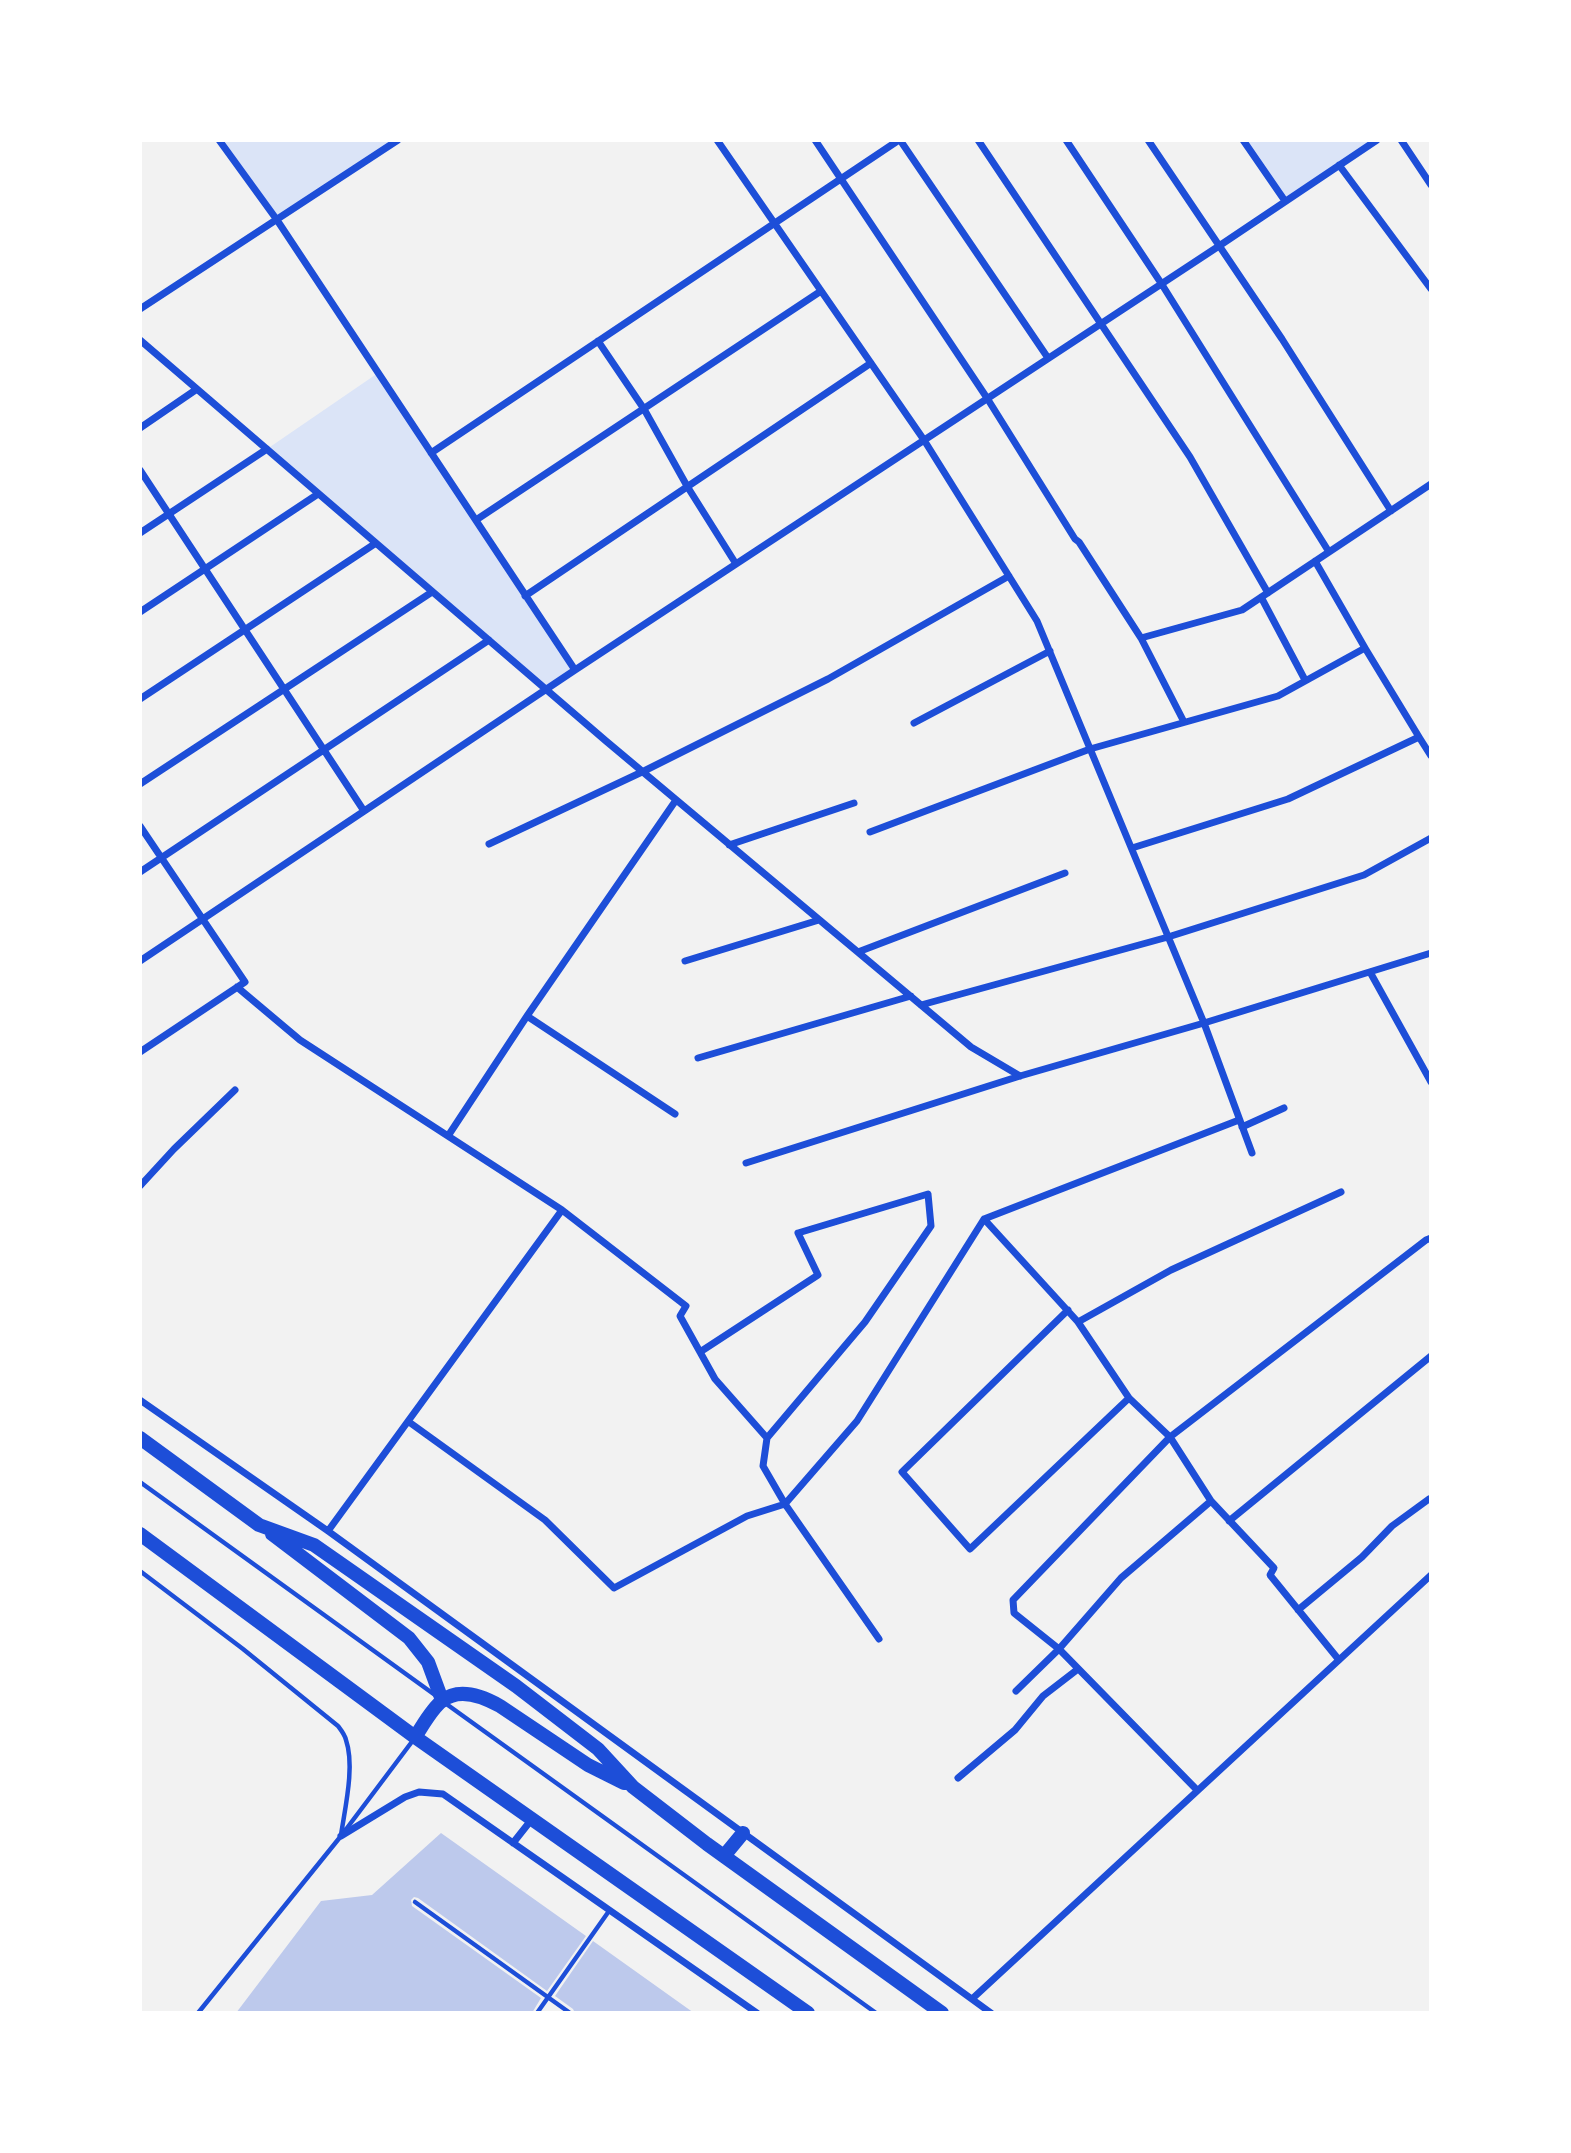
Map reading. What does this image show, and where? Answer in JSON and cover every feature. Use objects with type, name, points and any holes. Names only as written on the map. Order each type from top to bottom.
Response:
[{"type":"main road","points":[[140,1438],[409,1638],[428,1662],[442,1700]]},
{"type":"main road","points":[[258,1525],[314,1545],[516,1686],[598,1749],[633,1787],[942,2013]]},
{"type":"main road","points":[[140,1534],[415,1737],[808,2013]]},
{"type":"main road","points":[[415,1737],[442,1700],[458,1694],[474,1695],[485,1698],[588,1765],[633,1787]]},
{"type":"main road","points":[[724,1856],[743,1833]]},
{"type":"street","points":[[219,140],[277,219],[575,670]]},
{"type":"street","points":[[140,309],[398,140]]},
{"type":"street","points":[[717,140],[924,440],[1037,621],[1204,1023],[1252,1153]]},
{"type":"street","points":[[815,140],[987,398],[1074,539],[1079,542],[1141,638],[1184,722]]},
{"type":"street","points":[[432,453],[900,140],[1048,358]]},
{"type":"street","points":[[978,140],[1189,457],[1265,595],[1306,680]]},
{"type":"street","points":[[1066,140],[1161,283],[1329,552]]},
{"type":"street","points":[[1148,140],[1282,339],[1391,511]]},
{"type":"street","points":[[1243,140],[1285,201]]},
{"type":"street","points":[[140,961],[1377,140]]},
{"type":"street","points":[[1401,140],[1431,185]]},
{"type":"street","points":[[1339,165],[1431,289]]},
{"type":"street","points":[[475,520],[821,291]]},
{"type":"street","points":[[140,340],[729,845],[971,1047],[1020,1076]]},
{"type":"street","points":[[598,341],[644,409],[687,486],[736,564]]},
{"type":"street","points":[[525,596],[871,363]]},
{"type":"street","points":[[140,428],[197,389]]},
{"type":"street","points":[[140,533],[267,449]]},
{"type":"street","points":[[140,470],[364,811]]},
{"type":"street","points":[[1141,638],[1242,610],[1431,484]]},
{"type":"street","points":[[140,612],[318,494]]},
{"type":"street","points":[[140,699],[376,543]]},
{"type":"street","points":[[1315,561],[1431,756]]},
{"type":"street","points":[[489,844],[642,772],[828,679],[1009,576]]},
{"type":"street","points":[[140,784],[432,592]]},
{"type":"street","points":[[140,872],[489,640]]},
{"type":"street","points":[[870,832],[1090,749],[1278,696],[1365,648]]},
{"type":"street","points":[[914,723],[1050,651]]},
{"type":"street","points":[[1132,848],[1288,799],[1419,737]]},
{"type":"street","points":[[448,1136],[676,800]]},
{"type":"street","points":[[729,845],[854,803]]},
{"type":"street","points":[[140,826],[245,982],[140,1052]]},
{"type":"street","points":[[921,1005],[1168,937],[1364,875],[1431,838]]},
{"type":"street","points":[[858,952],[1065,873]]},
{"type":"street","points":[[685,961],[819,919]]},
{"type":"street","points":[[746,1163],[1020,1076],[1431,953]]},
{"type":"street","points":[[1370,972],[1431,1082]]},
{"type":"street","points":[[237,987],[300,1040],[562,1210],[686,1306],[680,1316],[715,1379],[766,1438]]},
{"type":"street","points":[[698,1058],[911,996]]},
{"type":"street","points":[[527,1016],[675,1114]]},
{"type":"street","points":[[140,1186],[235,1090]]},
{"type":"street","points":[[409,1422],[545,1520],[614,1588],[747,1516],[785,1504],[857,1421],[984,1219],[1284,1108]]},
{"type":"street","points":[[1078,1322],[1171,1270],[1340,1192]]},
{"type":"street","points":[[700,1352],[818,1275],[798,1233],[928,1194],[931,1226],[864,1322],[766,1438],[763,1466],[785,1504],[879,1639]]},
{"type":"street","points":[[328,1531],[562,1210]]},
{"type":"street","points":[[984,1219],[1078,1322],[1129,1398],[1170,1437],[1210,1501],[1275,1568],[1270,1575],[1339,1660]]},
{"type":"street","points":[[1197,1790],[1059,1649],[1014,1613],[1013,1600],[1170,1437],[1431,1238]]},
{"type":"street","points":[[1068,1310],[902,1472],[970,1549],[1129,1398]]},
{"type":"street","points":[[1229,1521],[1431,1356]]},
{"type":"street","points":[[140,1400],[328,1531],[991,2013]]},
{"type":"street","points":[[1298,1610],[1362,1557],[1392,1526],[1429,1499]]},
{"type":"street","points":[[1016,1691],[1059,1649],[1121,1578],[1210,1501]]},
{"type":"street","points":[[972,1999],[1431,1575]]},
{"type":"street","points":[[958,1778],[1015,1730],[1043,1696],[1079,1669]]},
{"type":"street","points":[[341,1836],[405,1797],[419,1792],[443,1794],[757,2013]]},
{"type":"street","points":[[513,1843],[531,1819]]},
{"type":"lane","points":[[140,1482],[876,2013]]},
{"type":"lane","points":[[140,1571],[338,1726],[346,1739],[348,1754],[347,1793],[341,1836]]},
{"type":"lane","points":[[198,2013],[341,1836],[415,1737]]},
{"type":"lane","points":[[415,1902],[570,2013]]},
{"type":"lane","points":[[537,2013],[610,1910]]},
{"type":"shaded area","points":[[219,140],[398,140],[277,220]]},
{"type":"shaded area","points":[[1243,140],[1377,140],[1285,201]]},
{"type":"shaded area","points":[[378,373],[575,670],[546,689],[267,449]]},
{"type":"building","points":[[441,1833],[586,1936],[547,1991],[418,1898],[411,1900],[412,1906],[541,1998],[532,2013],[236,2013],[321,1901],[372,1895]]},
{"type":"building","points":[[593,1941],[694,2013],[575,2013],[555,1996]]}]
